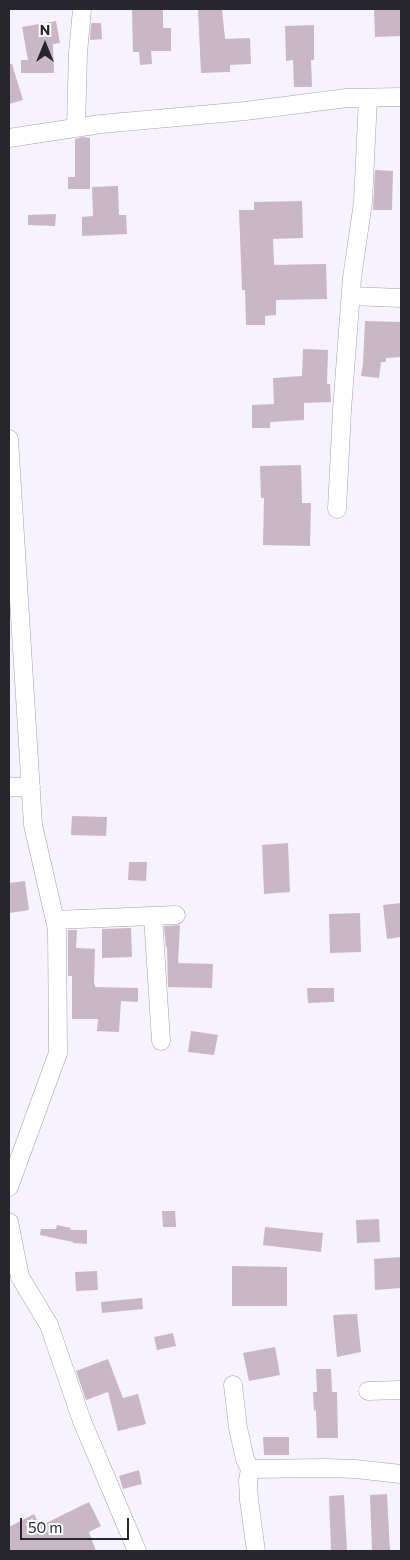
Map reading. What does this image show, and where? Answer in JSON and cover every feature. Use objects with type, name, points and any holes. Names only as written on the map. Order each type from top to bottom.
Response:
[{"type":"street","points":[[76,127],[78,53],[82,9]]},
{"type":"street","points":[[9,138],[76,127],[245,111],[347,98],[401,97]]},
{"type":"street","points":[[337,509],[342,410],[351,296],[363,202],[368,98]]},
{"type":"street","points":[[351,296],[401,298]]},
{"type":"street","points":[[9,439],[33,825],[57,928],[58,1052],[9,1187]]},
{"type":"street","points":[[9,787],[31,786]]},
{"type":"street","points":[[55,920],[176,915]]},
{"type":"street","points":[[153,916],[161,1041]]},
{"type":"street","points":[[9,1222],[20,1276],[49,1324],[82,1421],[137,1551]]},
{"type":"street","points":[[233,1385],[238,1428],[245,1459],[250,1469],[248,1481],[249,1500],[256,1551]]},
{"type":"street","points":[[368,1391],[401,1390]]},
{"type":"street","points":[[250,1469],[325,1468],[401,1474]]},
{"type":"building","points":[[132,9],[163,9],[163,28],[171,28],[171,51],[151,51],[152,64],[140,65],[139,52],[133,52]]},
{"type":"building","points":[[198,9],[222,9],[225,39],[250,38],[251,64],[230,65],[230,72],[201,73]]},
{"type":"building","points":[[374,9],[401,9],[401,36],[375,37]]},
{"type":"building","points":[[56,21],[60,43],[53,44],[54,73],[21,73],[21,60],[28,60],[22,27]]},
{"type":"building","points":[[91,23],[101,23],[102,39],[90,40]]},
{"type":"building","points":[[314,25],[314,60],[311,60],[312,87],[294,87],[293,60],[286,61],[285,26]]},
{"type":"building","points":[[9,64],[12,64],[23,100],[9,104]]},
{"type":"building","points":[[90,138],[90,189],[68,189],[68,177],[75,177],[75,139]]},
{"type":"building","points":[[375,170],[393,171],[392,210],[373,210]]},
{"type":"building","points":[[118,186],[119,215],[126,215],[127,234],[82,236],[82,217],[93,216],[92,187]]},
{"type":"building","points":[[302,201],[303,238],[273,239],[274,265],[326,264],[327,299],[276,300],[276,315],[265,316],[265,325],[246,325],[245,290],[242,290],[239,210],[254,210],[254,202]]},
{"type":"building","points":[[56,214],[55,226],[28,225],[28,215]]},
{"type":"building","points":[[365,321],[401,322],[401,357],[386,358],[386,362],[381,362],[379,378],[361,376]]},
{"type":"building","points":[[303,349],[328,350],[327,384],[330,384],[331,402],[304,403],[304,420],[270,422],[270,428],[252,428],[252,405],[274,404],[273,378],[302,376]]},
{"type":"building","points":[[301,465],[302,503],[311,503],[310,546],[263,545],[264,498],[261,498],[260,466]]},
{"type":"building","points":[[72,816],[107,817],[106,836],[71,835]]},
{"type":"building","points":[[288,843],[290,892],[264,894],[262,845]]},
{"type":"building","points":[[129,862],[147,862],[146,881],[128,880]]},
{"type":"building","points":[[25,881],[29,910],[9,913],[9,883]]},
{"type":"building","points":[[401,903],[401,937],[387,939],[383,905]]},
{"type":"building","points":[[360,913],[361,952],[330,953],[329,914]]},
{"type":"building","points":[[180,925],[178,963],[213,964],[212,988],[168,987],[167,947],[164,926]]},
{"type":"building","points":[[131,928],[132,957],[102,958],[102,929]]},
{"type":"building","points":[[68,930],[77,930],[76,948],[95,949],[95,987],[138,988],[138,1002],[121,1001],[119,1032],[97,1031],[98,1019],[72,1019],[72,976],[68,976]]},
{"type":"building","points":[[307,988],[334,988],[334,1002],[308,1003]]},
{"type":"building","points":[[191,1031],[218,1035],[214,1055],[188,1052]]},
{"type":"building","points":[[162,1211],[175,1211],[176,1227],[163,1227]]},
{"type":"building","points":[[379,1219],[380,1242],[357,1243],[356,1220]]},
{"type":"building","points":[[57,1225],[71,1228],[70,1230],[87,1230],[87,1244],[73,1243],[40,1235],[41,1229],[56,1229]]},
{"type":"building","points":[[265,1227],[323,1233],[321,1252],[263,1245]]},
{"type":"building","points":[[401,1257],[401,1288],[375,1290],[374,1259]]},
{"type":"building","points":[[232,1266],[287,1267],[287,1306],[232,1306]]},
{"type":"building","points":[[97,1271],[98,1290],[76,1291],[75,1272]]},
{"type":"building","points":[[142,1298],[143,1309],[102,1313],[101,1302]]},
{"type":"building","points":[[357,1314],[361,1352],[337,1357],[333,1315]]},
{"type":"building","points":[[173,1333],[176,1346],[157,1350],[154,1337]]},
{"type":"building","points":[[275,1347],[280,1375],[249,1381],[243,1353]]},
{"type":"building","points":[[108,1359],[123,1398],[138,1394],[146,1424],[118,1431],[108,1392],[86,1400],[76,1371]]},
{"type":"building","points":[[316,1369],[331,1369],[332,1392],[337,1392],[338,1438],[317,1438],[313,1392],[317,1392]]},
{"type":"building","points":[[263,1437],[289,1437],[289,1455],[264,1455]]},
{"type":"building","points":[[139,1470],[142,1484],[123,1489],[119,1476]]},
{"type":"building","points":[[387,1494],[390,1551],[372,1551],[370,1495]]},
{"type":"building","points":[[344,1495],[347,1551],[331,1551],[329,1496]]},
{"type":"building","points":[[89,1502],[101,1526],[89,1532],[96,1551],[9,1551],[9,1527],[34,1514],[40,1526]]}]
